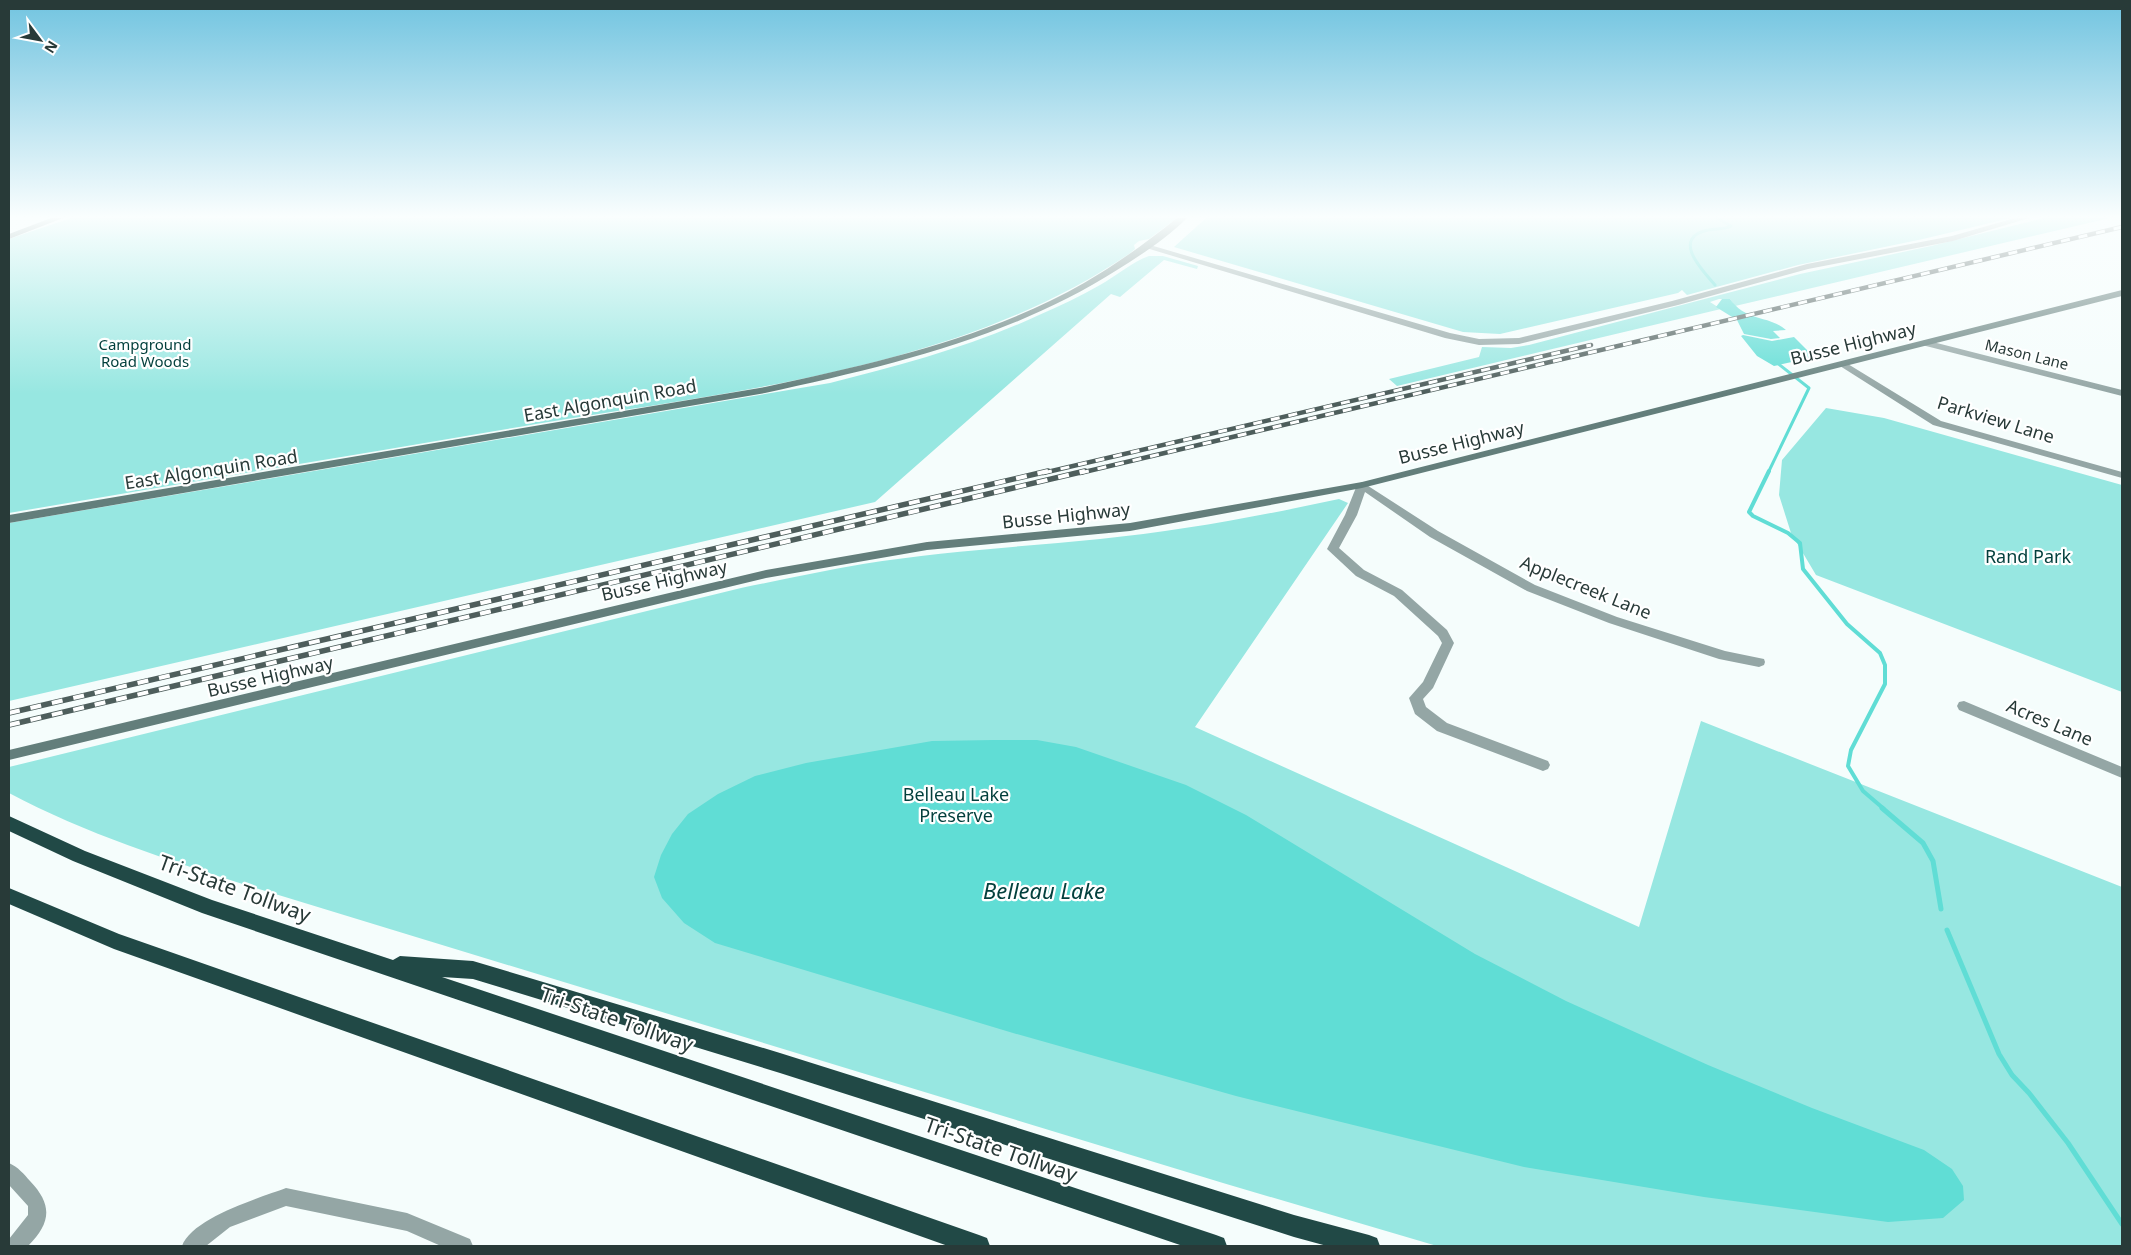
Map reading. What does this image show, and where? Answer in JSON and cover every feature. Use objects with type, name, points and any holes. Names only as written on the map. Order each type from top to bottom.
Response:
[{"type":"highway","name":"Tri-State Tollway","points":[[9,823],[79,856],[209,907],[1216,1246]]},
{"type":"highway","points":[[9,896],[114,941],[979,1246]]},
{"type":"highway","points":[[380,964],[473,970],[780,1063],[1294,1226],[1369,1246]]},
{"type":"main road","name":"East Algonquin Road","points":[[9,519],[248,480],[765,390],[864,369],[953,344],[1027,316],[1104,277]]},
{"type":"main road","name":"Busse Highway","points":[[9,755],[766,574],[927,546],[1130,527],[1362,485],[2122,293]]},
{"type":"street","points":[[1247,277],[1448,336],[1479,342],[1498,343],[1529,339],[1773,277]]},
{"type":"street","name":"Mason Lane","points":[[1925,343],[2122,393]]},
{"type":"street","name":"Parkview Lane","points":[[1843,364],[1937,423],[2122,474]]},
{"type":"street","points":[[1362,485],[1351,515],[1333,549],[1360,573],[1398,593],[1443,633],[1448,643],[1428,685],[1416,698],[1420,710],[1442,727],[1543,765]]},
{"type":"street","name":"Applecreek Lane","points":[[1362,485],[1434,534],[1531,588],[1613,620],[1724,656],[1759,662]]},
{"type":"street","name":"Acres Lane","points":[[1964,706],[2122,773]]},
{"type":"street","points":[[9,1172],[34,1199],[39,1209],[38,1219],[32,1230],[15,1246]]},
{"type":"street","points":[[191,1246],[224,1220],[286,1197],[407,1222],[463,1246]]},
{"type":"green space","name":"Campground Road Woods","points":[[9,277],[1091,277],[1063,293],[993,324],[919,350],[843,370],[689,400],[9,513]]},
{"type":"green space","points":[[1113,277],[1144,277],[1120,297],[1111,294],[875,502],[9,701],[9,523],[830,383],[936,354],[988,336],[1055,308]]},
{"type":"green space","points":[[1275,277],[1755,277],[1687,295],[1682,290],[1678,293],[1500,334],[1463,332]]},
{"type":"green space","points":[[1790,277],[1860,277],[1735,306],[1730,299],[1719,299],[1710,302],[1721,309],[1397,386],[1389,379],[1479,357],[1482,347],[1511,348],[1529,345]]},
{"type":"green space","name":"Rand Park","points":[[1826,408],[1884,418],[2122,485],[2122,692],[1816,575],[1791,533],[1779,495],[1782,460]]},
{"type":"green space","name":"Belleau Lake Preserve","points":[[1339,499],[1348,503],[1195,727],[1639,927],[1701,721],[2122,887],[2122,1246],[1437,1246],[1223,1183],[252,887],[98,834],[9,793],[9,767],[741,588],[863,564],[952,552],[1130,536],[1250,517]]},
{"type":"water","points":[[1722,299],[1730,299],[1736,306],[1750,315],[1772,322],[1786,330],[1773,331],[1780,338],[1771,339],[1744,334],[1737,320],[1716,307]]},
{"type":"water","points":[[1741,336],[1772,341],[1794,337],[1812,355],[1810,358],[1774,366],[1757,356]]},
{"type":"water","name":"Belleau Lake","points":[[1037,740],[1076,747],[1186,785],[1246,815],[1475,954],[1566,1001],[1708,1065],[1812,1108],[1924,1150],[1952,1169],[1963,1186],[1964,1200],[1943,1218],[1888,1222],[1704,1197],[1524,1167],[1236,1096],[1013,1033],[715,943],[684,923],[662,898],[654,877],[661,855],[672,834],[688,814],[718,794],[755,776],[806,763],[932,741]]},
{"type":"waterway","points":[[1708,277],[1715,285]]},
{"type":"waterway","points":[[1768,473],[1809,388],[1776,362]]},
{"type":"waterway","points":[[1769,471],[1749,512],[1753,516],[1788,533],[1800,543],[1803,569],[1847,624],[1880,653],[1885,665],[1885,684],[1851,750],[1848,766],[1863,791],[1884,809]]},
{"type":"waterway","points":[[1882,808],[1923,843],[1933,861],[1941,909]]},
{"type":"waterway","points":[[1947,930],[1999,1054],[2012,1075],[2029,1093],[2068,1143],[2122,1224]]},
{"type":"railway","points":[[1080,473],[1912,277]]},
{"type":"railway","points":[[1043,473],[1591,345]]},
{"type":"railway","points":[[9,713],[1048,471]]},
{"type":"railway","points":[[9,725],[1085,471]]}]
